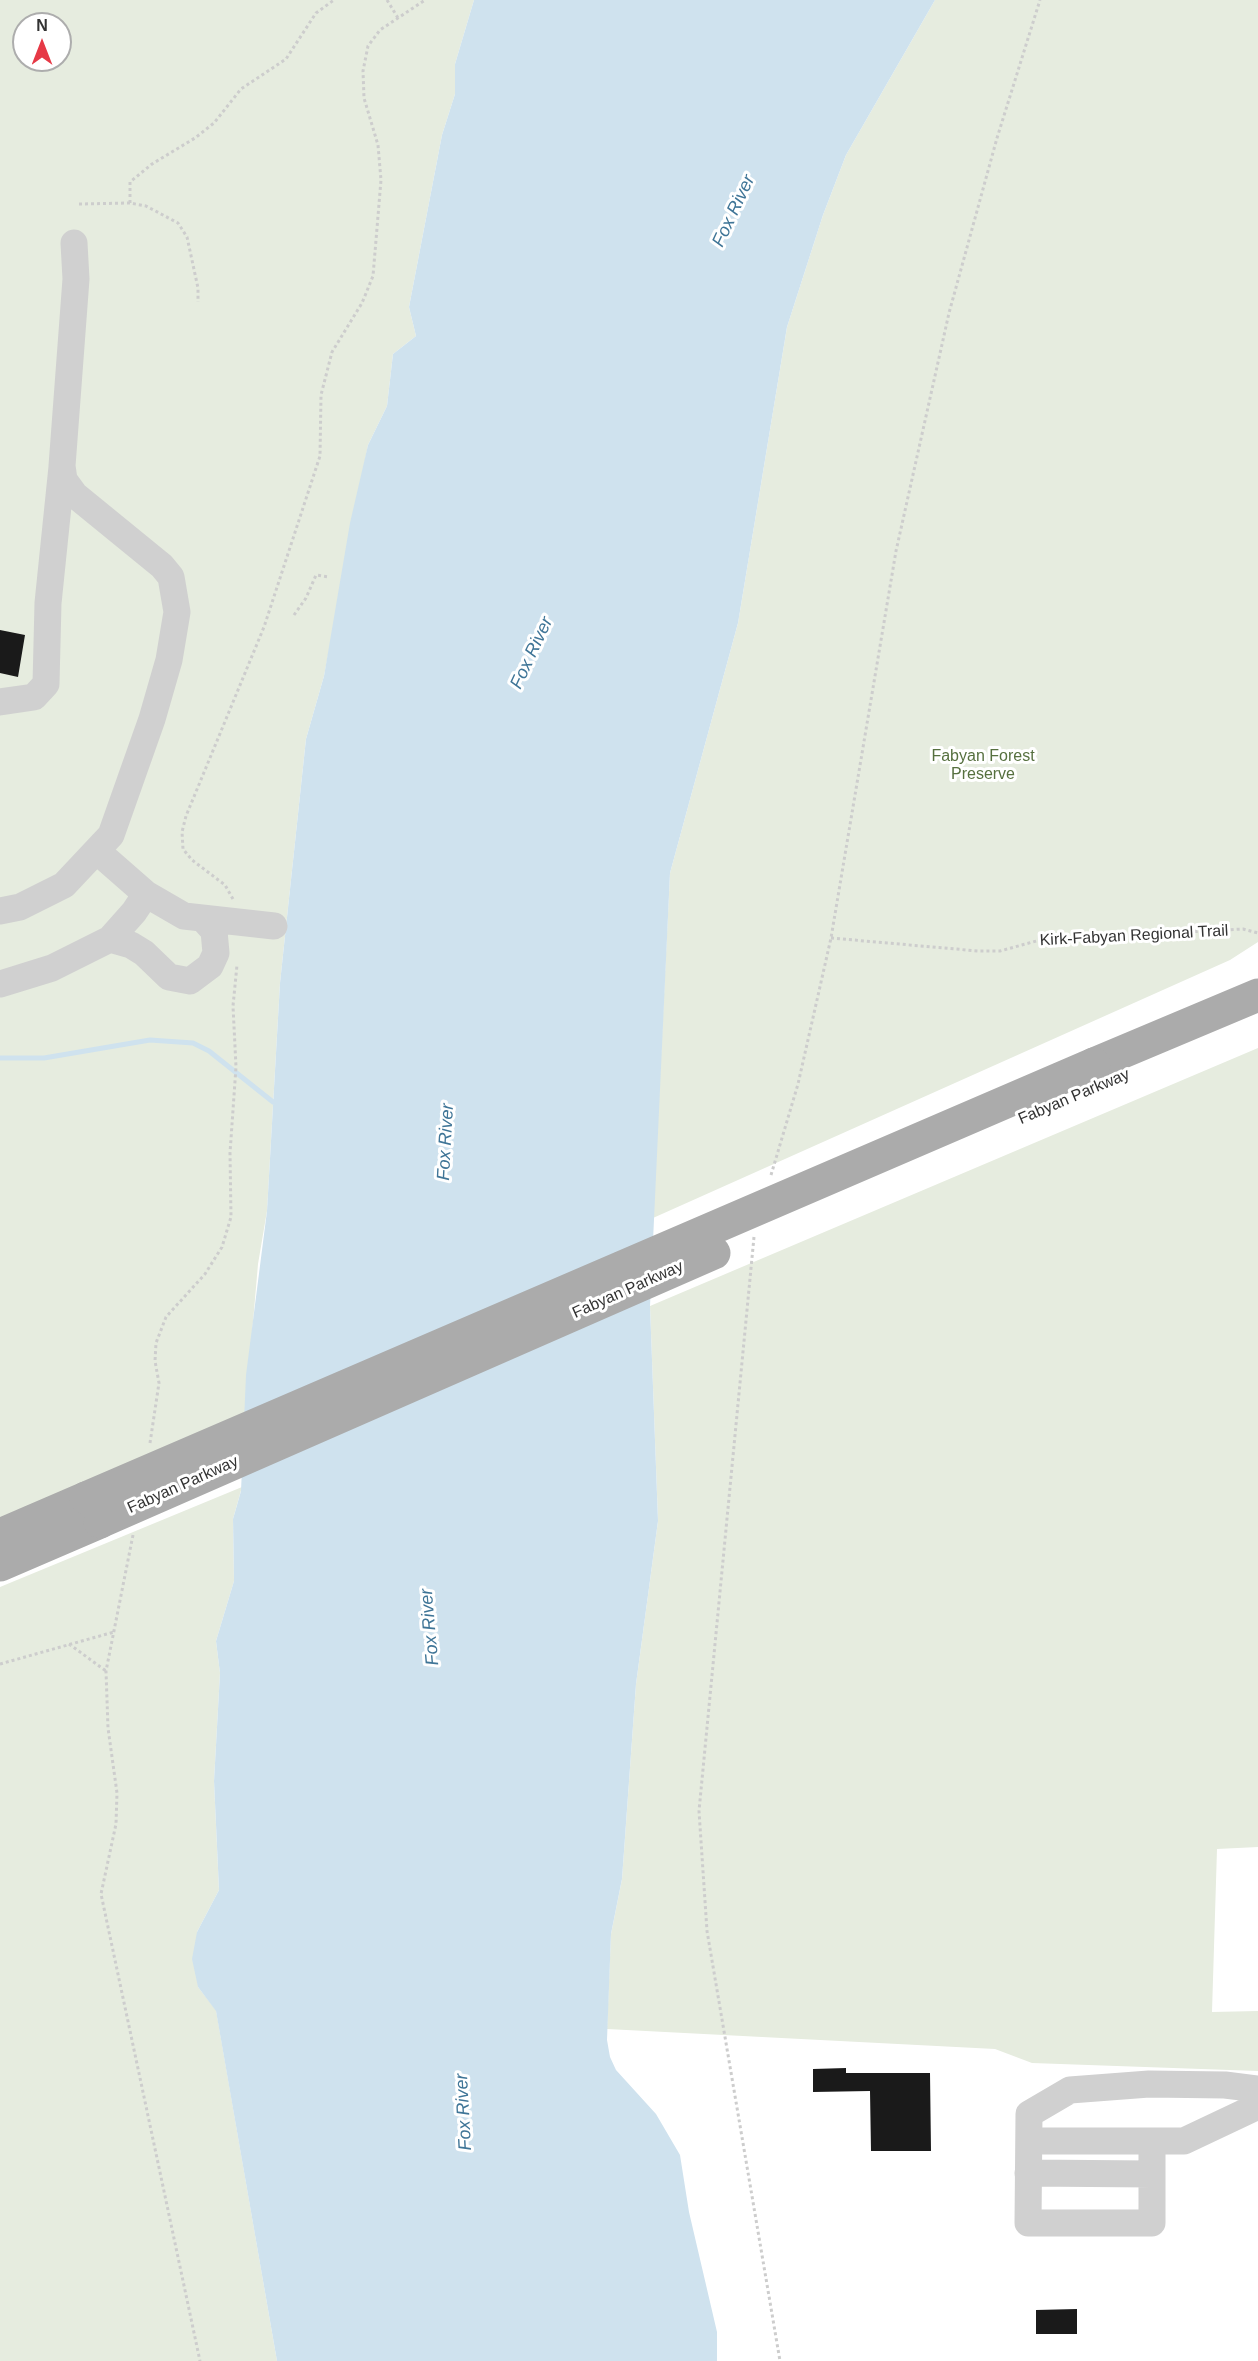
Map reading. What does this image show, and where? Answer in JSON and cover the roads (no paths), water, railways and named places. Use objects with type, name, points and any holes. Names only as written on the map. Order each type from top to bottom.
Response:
[{"type":"main road","name":"Fabyan Parkway","points":[[0,1565],[93,1510],[1099,1074],[1258,995]]},
{"type":"main road","name":"Fabyan Parkway","points":[[1099,1074],[1258,1019]]},
{"type":"main road","name":"Fabyan Parkway","points":[[0,1535],[93,1510]]},
{"type":"lane","points":[[0,702],[34,697],[46,684],[48,603],[62,466],[76,279],[74,243]]},
{"type":"lane","points":[[0,911],[20,907],[64,885],[98,852],[111,835],[152,718],[169,660],[177,612],[171,577],[162,566],[75,495],[64,480],[62,466]]},
{"type":"lane","points":[[98,852],[146,894],[184,916],[236,924],[274,926]]},
{"type":"lane","points":[[0,984],[52,968],[110,939],[134,912],[146,894]]},
{"type":"lane","points":[[110,939],[137,949],[169,977],[190,981],[210,966],[216,954],[214,931],[204,920]]},
{"type":"lane","points":[[1152,2141],[1152,2223],[1028,2223],[1029,2114],[1070,2090],[1149,2084],[1225,2085],[1258,2089]]},
{"type":"lane","points":[[1029,2141],[1184,2141],[1258,2106]]},
{"type":"lane","points":[[1028,2173],[1152,2174]]},
{"type":"water","name":"Fox River","points":[[474,0],[935,0],[846,155],[823,215],[787,327],[738,623],[670,873],[650,1306],[658,1521],[636,1684],[622,1879],[611,1934],[607,2040],[610,2057],[616,2070],[656,2114],[680,2155],[689,2212],[717,2332],[717,2361],[277,2361],[216,2011],[198,1987],[192,1959],[197,1932],[219,1890],[214,1781],[220,1673],[216,1641],[234,1581],[233,1519],[241,1491],[246,1375],[267,1211],[280,983],[306,739],[324,676],[350,523],[368,445],[387,406],[393,354],[416,336],[409,307],[442,135],[455,94],[455,64]]},
{"type":"waterway","points":[[0,1058],[44,1058],[150,1040],[193,1043],[209,1051],[273,1102]]},
{"type":"park label","name":"Fabyan Forest Preserve","points":[[983,766]]}]
